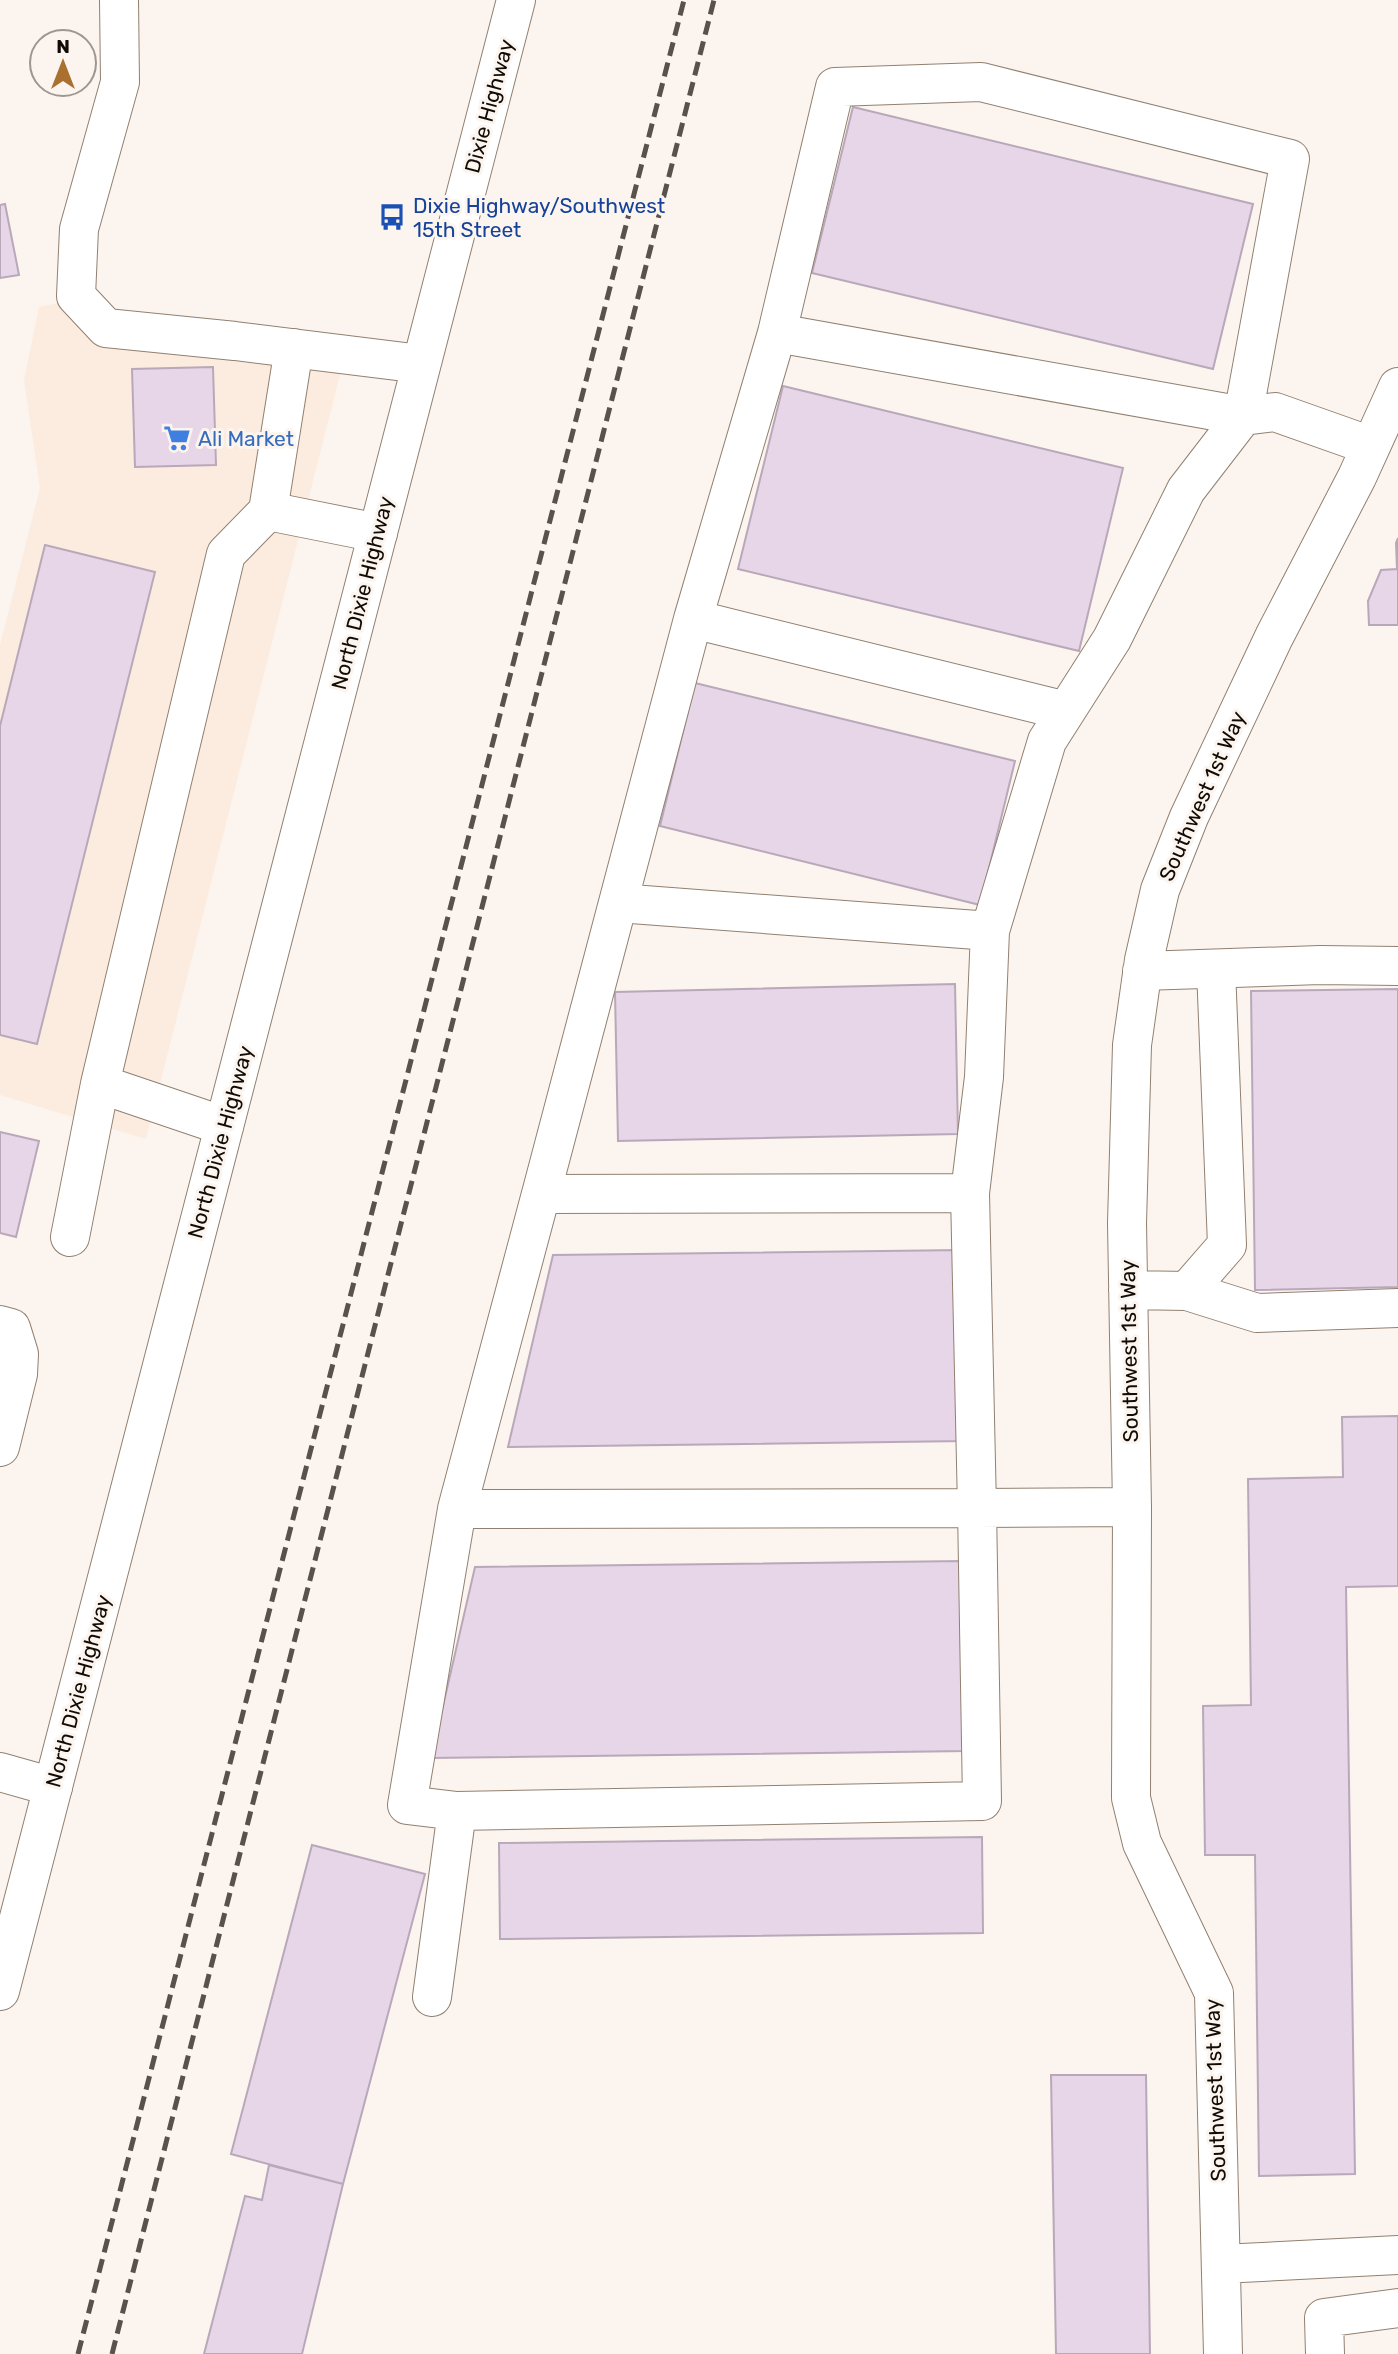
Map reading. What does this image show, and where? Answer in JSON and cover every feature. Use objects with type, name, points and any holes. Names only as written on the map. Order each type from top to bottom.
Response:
[{"type":"main road","points":[[119,0],[120,82],[79,229],[76,296],[106,328],[421,364]]},
{"type":"main road","name":"Dixie Highway","points":[[440,292],[516,0]]},
{"type":"main road","points":[[981,82],[1290,159],[1243,416],[1186,490],[1112,639],[1047,741],[990,930],[984,1077],[970,1193],[982,1801],[457,1811],[407,1805],[457,1509],[693,619],[777,333],[835,88],[981,82]]},
{"type":"main road","name":"North Dixie Highway","points":[[0,1991],[440,292]]},
{"type":"main road","points":[[777,333],[1243,416],[1275,412],[1371,446]]},
{"type":"main road","points":[[70,1237],[100,1084],[226,554],[268,511],[294,348]]},
{"type":"main road","name":"Southwest 1st Way","points":[[1223,2354],[1214,1993],[1142,1843],[1131,1798],[1132,1507],[1127,1223],[1132,1045],[1142,971],[1160,890],[1189,817],[1274,637],[1398,387]]},
{"type":"main road","points":[[268,511],[378,533]]},
{"type":"main road","points":[[693,619],[1066,711]]},
{"type":"main road","points":[[618,903],[990,930]]},
{"type":"main road","points":[[1142,971],[1398,966]]},
{"type":"main road","points":[[1187,1291],[1227,1245],[1216,969]]},
{"type":"main road","points":[[100,1084],[224,1126]]},
{"type":"main road","points":[[541,1194],[970,1193]]},
{"type":"main road","points":[[1128,1290],[1187,1291],[1257,1313],[1398,1307]]},
{"type":"main road","points":[[0,1325],[11,1328],[19,1354],[18,1374],[0,1447]]},
{"type":"main road","points":[[457,1509],[1132,1507]]},
{"type":"main road","points":[[0,1772],[53,1787]]},
{"type":"main road","points":[[432,1997],[457,1811]]},
{"type":"main road","points":[[1221,2264],[1398,2255]]},
{"type":"main road","points":[[1325,2354],[1324,2318],[1398,2308]]},
{"type":"shaded area","points":[[72,300],[103,331],[344,359],[146,1139],[0,1095],[0,645],[40,488],[24,380],[39,307]]},
{"type":"building","points":[[853,107],[1253,204],[1213,369],[812,273]]},
{"type":"building","points":[[5,204],[19,275],[0,278],[0,205]]},
{"type":"building","points":[[213,367],[216,465],[135,467],[132,369]]},
{"type":"building","points":[[783,386],[1123,468],[1079,651],[738,569]]},
{"type":"building","points":[[1398,538],[1398,625],[1369,625],[1368,601],[1381,570],[1397,569]]},
{"type":"building","points":[[45,545],[155,572],[37,1044],[0,1035],[0,726]]},
{"type":"building","points":[[695,683],[1015,761],[980,905],[660,826]]},
{"type":"building","points":[[955,984],[958,1134],[618,1141],[615,992]]},
{"type":"building","points":[[1398,989],[1398,1287],[1255,1290],[1251,991]]},
{"type":"building","points":[[0,1132],[39,1141],[16,1237],[0,1233]]},
{"type":"building","points":[[963,1250],[965,1441],[508,1447],[553,1255]]},
{"type":"building","points":[[1398,1416],[1398,1586],[1346,1587],[1355,2174],[1259,2176],[1255,1855],[1205,1855],[1203,1706],[1251,1705],[1248,1479],[1343,1477],[1342,1417]]},
{"type":"building","points":[[963,1561],[966,1751],[431,1758],[475,1567]]},
{"type":"building","points":[[982,1837],[983,1933],[500,1939],[499,1843]]},
{"type":"building","points":[[312,1845],[425,1874],[343,2184],[231,2154]]},
{"type":"building","points":[[1051,2075],[1146,2075],[1150,2354],[1056,2354]]},
{"type":"building","points":[[269,2165],[343,2184],[302,2354],[204,2354],[245,2196],[262,2200]]},
{"type":"railway","points":[[78,2354],[684,0]]},
{"type":"railway","points":[[112,2354],[714,0]]},
{"type":"place","name":"Dixie Highway/Southwest 15th Street","points":[[392,217]]},
{"type":"place","name":"Ali Market","points":[[177,438]]}]
